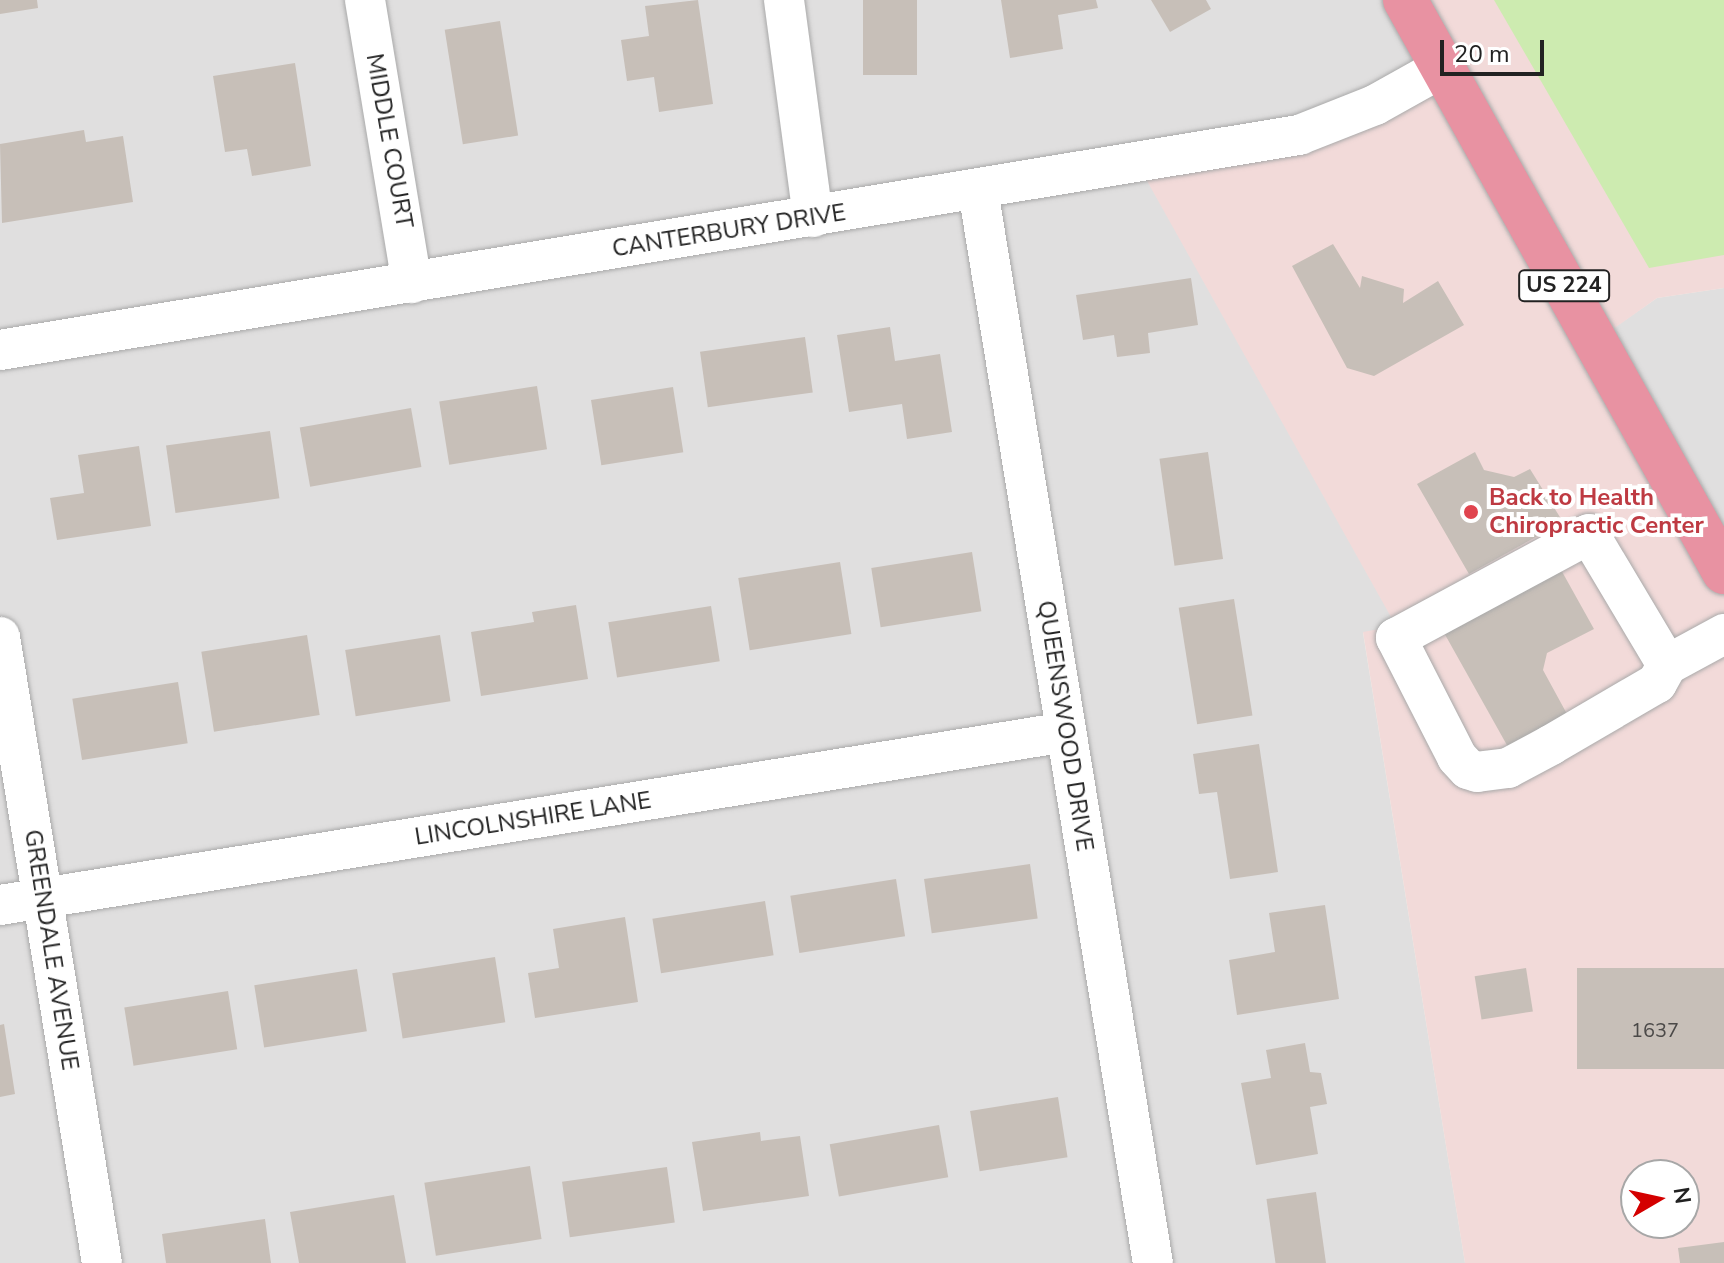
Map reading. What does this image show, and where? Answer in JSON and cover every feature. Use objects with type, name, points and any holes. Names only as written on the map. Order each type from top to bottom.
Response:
[{"type":"highway","name":"US 224","points":[[1405,0],[1724,572]]},
{"type":"street","name":"MIDDLE COURT","points":[[365,0],[412,283]]},
{"type":"street","points":[[784,0],[813,217]]},
{"type":"street","name":"CANTERBURY DRIVE","points":[[0,350],[1299,135],[1367,109],[1443,67]]},
{"type":"street","name":"QUEENSWOOD DRIVE","points":[[978,190],[1153,1263]]},
{"type":"street","points":[[1667,665],[1589,534],[1396,638],[1457,757],[1468,769],[1477,772],[1508,768],[1657,683],[1667,665],[1724,634]]},
{"type":"street","name":"GREENDALE AVENUE","points":[[0,637],[102,1263]]},
{"type":"street","name":"LINCOLNSHIRE LANE","points":[[0,905],[1066,732]]},
{"type":"shaded area","points":[[0,0],[1405,0],[1443,67],[1396,627],[1363,633],[1465,1263],[0,1263]]},
{"type":"shaded area","points":[[1406,0],[1724,0],[1724,288],[1657,298],[1595,342],[1724,572],[1724,1263],[1465,1263],[1363,632],[1396,626],[1137,163],[1299,135],[1443,67]]},
{"type":"shaded area","points":[[1724,288],[1724,572],[1595,341],[1657,298]]},
{"type":"green space","points":[[1494,0],[1724,0],[1724,255],[1649,268]]},
{"type":"building","points":[[0,0],[37,0],[38,8],[0,14]]},
{"type":"building","points":[[698,0],[713,104],[659,112],[654,77],[627,81],[621,40],[649,36],[645,6]]},
{"type":"building","points":[[863,0],[917,0],[917,75],[863,75]]},
{"type":"building","points":[[1001,0],[1096,0],[1098,8],[1058,15],[1063,49],[1010,58]]},
{"type":"building","points":[[1151,0],[1206,0],[1211,9],[1170,32]]},
{"type":"building","points":[[500,21],[518,136],[463,144],[445,30]]},
{"type":"building","points":[[295,63],[311,166],[252,176],[247,149],[225,152],[213,76]]},
{"type":"building","points":[[84,130],[86,142],[123,136],[133,202],[2,223],[0,144]]},
{"type":"building","points":[[1333,244],[1360,288],[1362,276],[1404,289],[1403,303],[1438,281],[1464,325],[1374,376],[1347,368],[1292,266]]},
{"type":"building","points":[[1191,278],[1198,325],[1148,333],[1150,353],[1117,357],[1114,335],[1083,340],[1076,295]]},
{"type":"building","points":[[890,327],[895,361],[940,354],[952,432],[907,439],[902,404],[849,412],[837,335]]},
{"type":"building","points":[[805,337],[813,392],[708,407],[700,352]]},
{"type":"building","points":[[537,386],[547,449],[449,465],[439,401]]},
{"type":"building","points":[[673,387],[683,452],[601,465],[591,400]]},
{"type":"building","points":[[411,408],[421,467],[310,487],[300,428]]},
{"type":"building","points":[[270,431],[279,498],[175,513],[166,446]]},
{"type":"building","points":[[139,446],[151,526],[57,540],[50,498],[84,493],[78,455]]},
{"type":"building","points":[[1208,452],[1223,559],[1175,566],[1159,459]]},
{"type":"building","points":[[1475,452],[1484,470],[1514,477],[1530,469],[1563,522],[1469,574],[1417,484]]},
{"type":"building","points":[[972,552],[981,611],[881,627],[871,568]]},
{"type":"building","points":[[840,562],[851,634],[750,650],[738,578]]},
{"type":"building","points":[[1560,568],[1594,629],[1547,653],[1543,670],[1567,714],[1508,747],[1443,631]]},
{"type":"building","points":[[1234,599],[1252,716],[1197,724],[1179,608]]},
{"type":"building","points":[[576,605],[588,679],[481,696],[471,632],[534,622],[532,612]]},
{"type":"building","points":[[711,606],[720,661],[617,678],[608,622]]},
{"type":"building","points":[[307,635],[320,715],[214,732],[201,652]]},
{"type":"building","points":[[440,635],[450,701],[356,716],[345,650]]},
{"type":"building","points":[[178,682],[188,743],[82,760],[72,699]]},
{"type":"building","points":[[1259,744],[1278,872],[1230,879],[1217,792],[1199,794],[1193,754]]},
{"type":"building","points":[[1030,864],[1038,918],[932,933],[924,879]]},
{"type":"building","points":[[896,879],[905,936],[799,953],[790,896]]},
{"type":"building","points":[[765,901],[774,955],[661,973],[652,919]]},
{"type":"building","points":[[1325,905],[1339,999],[1237,1015],[1229,960],[1275,952],[1269,913]]},
{"type":"building","points":[[625,917],[638,1002],[535,1018],[528,973],[559,968],[553,929]]},
{"type":"building","points":[[495,957],[505,1022],[403,1038],[392,973]]},
{"type":"building","points":[[1526,968],[1533,1011],[1482,1020],[1475,976]]},
{"type":"building","points":[[1577,968],[1724,968],[1724,1069],[1577,1069]]},
{"type":"building","points":[[357,969],[367,1031],[264,1047],[254,985]]},
{"type":"building","points":[[228,991],[237,1049],[134,1066],[124,1007]]},
{"type":"building","points":[[4,1024],[15,1094],[0,1097],[0,1025]]},
{"type":"building","points":[[1305,1043],[1310,1072],[1321,1073],[1327,1104],[1310,1107],[1318,1154],[1256,1165],[1241,1083],[1271,1078],[1266,1050]]},
{"type":"building","points":[[1058,1097],[1068,1157],[980,1171],[970,1111]]},
{"type":"building","points":[[939,1125],[948,1177],[839,1196],[830,1144]]},
{"type":"building","points":[[760,1132],[761,1141],[800,1136],[809,1196],[703,1211],[692,1142]]},
{"type":"building","points":[[530,1166],[542,1239],[436,1256],[424,1183]]},
{"type":"building","points":[[667,1167],[675,1222],[570,1237],[562,1182]]},
{"type":"building","points":[[1316,1192],[1326,1263],[1275,1263],[1266,1199]]},
{"type":"building","points":[[394,1195],[406,1263],[299,1263],[290,1212]]},
{"type":"building","points":[[265,1219],[271,1263],[166,1263],[162,1234]]},
{"type":"building","points":[[1724,1242],[1724,1263],[1680,1263],[1678,1248]]},
{"type":"place","name":"Back to Health Chiropractic Center","points":[[1471,512]]}]
